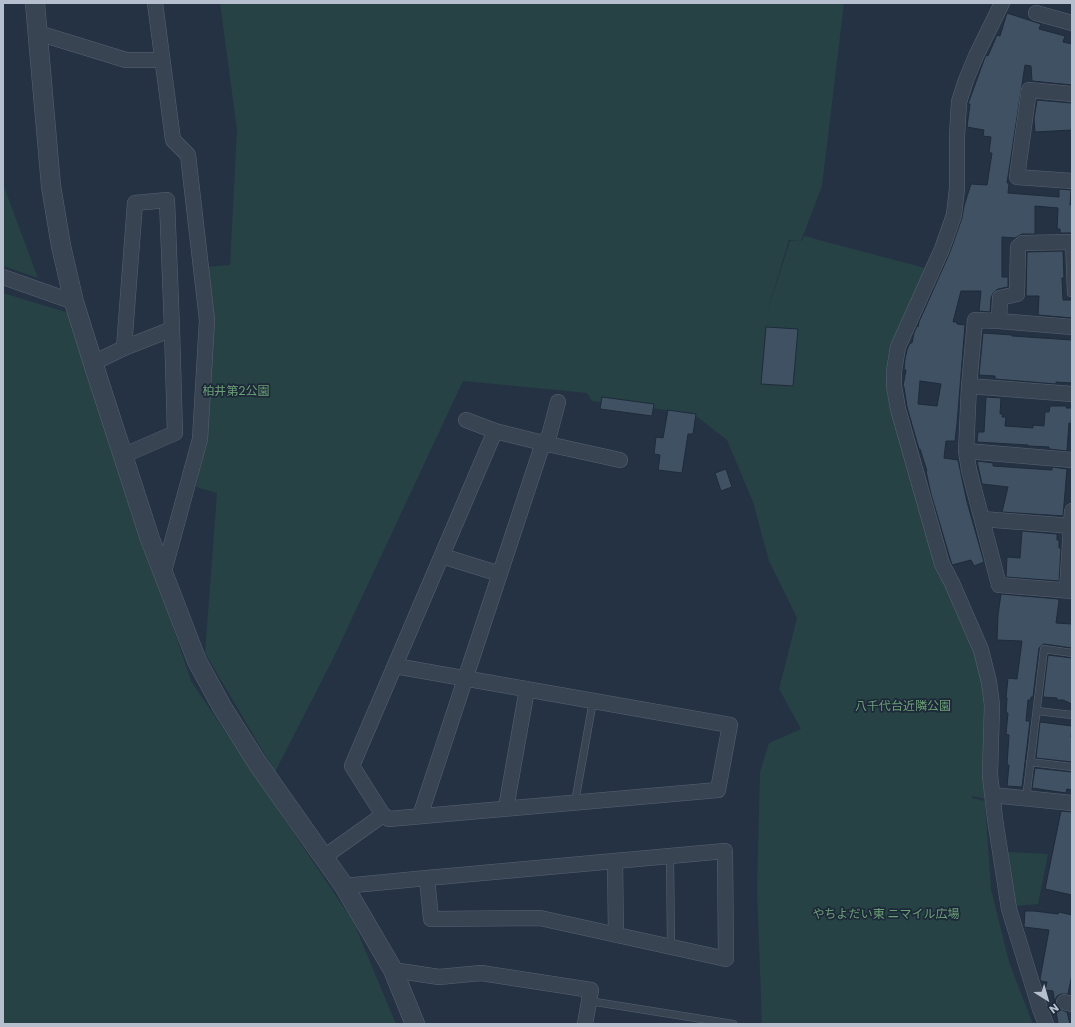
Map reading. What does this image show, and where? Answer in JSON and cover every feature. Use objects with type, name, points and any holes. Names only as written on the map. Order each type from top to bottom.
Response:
[{"type":"street","points":[[35,3],[51,186],[61,246],[74,302],[122,456],[163,575],[197,661],[222,707],[258,764],[344,886],[393,970],[415,1024]]},
{"type":"street","points":[[155,3],[172,140],[188,155],[207,320],[200,439],[163,575]]},
{"type":"street","points":[[1002,3],[976,56],[966,80],[960,102],[957,136],[957,188],[954,215],[942,249],[903,329],[891,384],[942,564],[952,583],[981,650],[992,705],[990,775],[995,819],[1009,909],[1046,1024]]},
{"type":"street","points":[[1036,13],[1072,23]]},
{"type":"street","points":[[38,33],[126,60],[162,60]]},
{"type":"street","points":[[1072,94],[1029,90],[1017,177],[1072,181]]},
{"type":"street","points":[[122,456],[175,433],[167,200],[135,203],[124,348]]},
{"type":"street","points":[[999,321],[1000,298],[1017,294],[1018,248],[1023,243],[1070,242]]},
{"type":"street","points":[[3,277],[74,302]]},
{"type":"street","points":[[982,519],[1072,521],[1069,590],[999,585],[969,470],[966,451],[969,386],[975,320],[1072,327]]},
{"type":"street","points":[[93,363],[124,348],[172,329]]},
{"type":"street","points":[[969,386],[1072,394]]},
{"type":"street","points":[[420,816],[543,443],[549,436],[558,402]]},
{"type":"street","points":[[466,420],[495,431],[620,460]]},
{"type":"street","points":[[395,666],[730,725],[718,790],[389,819],[384,815],[352,766],[495,431]]},
{"type":"street","points":[[966,451],[1072,460]]},
{"type":"street","points":[[442,556],[500,574]]},
{"type":"street","points":[[506,808],[527,689]]},
{"type":"street","points":[[992,795],[1072,803]]},
{"type":"street","points":[[324,857],[384,815]]},
{"type":"street","points":[[344,886],[426,878],[725,851],[726,959],[540,918],[431,919],[426,878]]},
{"type":"street","points":[[615,861],[616,934]]},
{"type":"street","points":[[393,970],[439,977],[481,973],[591,990],[585,1024]]},
{"type":"lane","points":[[1070,242],[1071,293]]},
{"type":"lane","points":[[1026,799],[1044,649],[1072,653]]},
{"type":"lane","points":[[575,802],[593,701]]},
{"type":"lane","points":[[1037,711],[1072,715]]},
{"type":"lane","points":[[1030,762],[1072,767]]},
{"type":"lane","points":[[670,856],[671,946]]},
{"type":"lane","points":[[589,1001],[733,1024]]},
{"type":"green space","points":[[220,3],[844,3],[822,186],[801,241],[804,236],[925,268],[888,377],[985,681],[986,799],[972,796],[972,798],[985,801],[991,889],[1009,962],[1033,1024],[762,1024],[757,890],[760,772],[769,743],[801,729],[779,689],[797,618],[769,561],[753,502],[727,440],[692,413],[592,401],[587,393],[463,381],[332,661],[275,772],[205,653],[217,493],[196,487],[208,432],[212,325],[205,267],[230,265],[237,130]],"holes":[[[789,240],[801,241],[790,241],[765,319]]]},
{"type":"green space","points":[[3,184],[38,278],[3,266]]},
{"type":"green space","points":[[3,293],[69,313],[191,681],[353,921],[396,1024],[3,1024]]},
{"type":"green space","points":[[1008,852],[1048,854],[1038,904],[1015,906]]},
{"type":"building","points":[[1007,13],[1041,24],[1039,29],[1065,36],[1063,42],[1072,44],[1072,85],[1032,81],[1031,66],[1025,65],[1007,183],[1009,183],[1008,193],[1059,197],[1059,189],[1071,190],[1070,205],[1072,205],[1072,233],[1060,233],[1060,229],[1057,229],[1058,208],[1035,206],[1035,234],[1022,234],[1015,238],[1002,237],[1002,277],[1008,277],[1008,287],[998,289],[993,293],[990,312],[979,311],[981,291],[961,291],[953,322],[965,325],[957,424],[955,441],[946,441],[944,458],[958,460],[967,502],[984,562],[974,566],[971,560],[952,565],[931,494],[927,471],[907,407],[903,386],[906,370],[904,370],[907,350],[910,343],[912,343],[914,333],[917,326],[918,327],[950,252],[962,218],[971,184],[987,185],[992,153],[989,153],[991,137],[983,136],[984,130],[967,127],[970,104],[968,104],[986,55],[988,56],[997,35],[1000,36]],"holes":[[[920,381],[941,384],[937,406],[918,404]]]},
{"type":"building","points":[[1037,100],[1072,103],[1072,130],[1035,132],[1034,119]]},
{"type":"building","points":[[1063,251],[1063,300],[1072,300],[1072,318],[1038,315],[1039,296],[1026,296],[1027,252]]},
{"type":"building","points":[[766,327],[798,329],[793,386],[761,384]]},
{"type":"building","points":[[983,333],[1072,340],[1072,383],[1056,382],[1056,384],[995,379],[995,376],[979,375]]},
{"type":"building","points":[[602,397],[654,404],[652,416],[600,409]]},
{"type":"building","points":[[986,397],[1001,398],[1000,414],[1003,414],[1002,417],[1006,417],[1005,426],[1033,428],[1033,425],[1044,426],[1045,412],[1049,412],[1050,406],[1067,406],[1066,408],[1072,408],[1071,424],[1069,423],[1067,451],[1049,449],[1049,447],[977,442],[978,432],[984,432]]},
{"type":"building","points":[[668,410],[696,414],[693,434],[688,434],[682,473],[658,470],[660,455],[654,454],[656,437],[663,438]]},
{"type":"building","points":[[977,461],[993,463],[993,466],[1052,470],[1052,467],[1067,469],[1063,516],[1002,512],[1008,487],[982,484]]},
{"type":"building","points":[[726,469],[732,487],[721,491],[715,473]]},
{"type":"building","points":[[1022,531],[1057,534],[1059,548],[1061,548],[1059,581],[1006,577],[1007,557],[1020,558]]},
{"type":"building","points":[[1001,594],[1058,599],[1056,623],[1072,624],[1072,648],[1044,644],[1039,648],[1033,697],[1031,697],[1031,700],[1028,700],[1026,721],[1030,721],[1022,787],[1007,786],[1009,735],[1006,734],[1008,713],[1006,713],[1006,698],[1008,678],[1017,679],[1022,641],[997,640]]},
{"type":"building","points":[[1048,655],[1072,658],[1072,704],[1063,700],[1057,700],[1057,698],[1043,697]]},
{"type":"building","points":[[1040,722],[1072,726],[1072,762],[1036,758]]},
{"type":"building","points":[[1035,768],[1072,772],[1072,790],[1067,789],[1066,793],[1032,788]]},
{"type":"building","points":[[1061,811],[1072,812],[1072,895],[1045,889]]},
{"type":"building","points":[[1025,911],[1058,914],[1059,912],[1072,915],[1072,974],[1068,994],[1061,994],[1057,996],[1055,1000],[1058,1008],[1067,1012],[1070,1024],[1058,1024],[1053,991],[1045,990],[1047,982],[1041,981],[1040,979],[1049,930],[1024,927]]},
{"type":"park label","name":"柏井第2公園","points":[[236,392]]},
{"type":"park label","name":"八千代台近隣公園","points":[[903,707]]},
{"type":"park label","name":"やちよだい東 ニマイル広場","points":[[886,915]]}]
